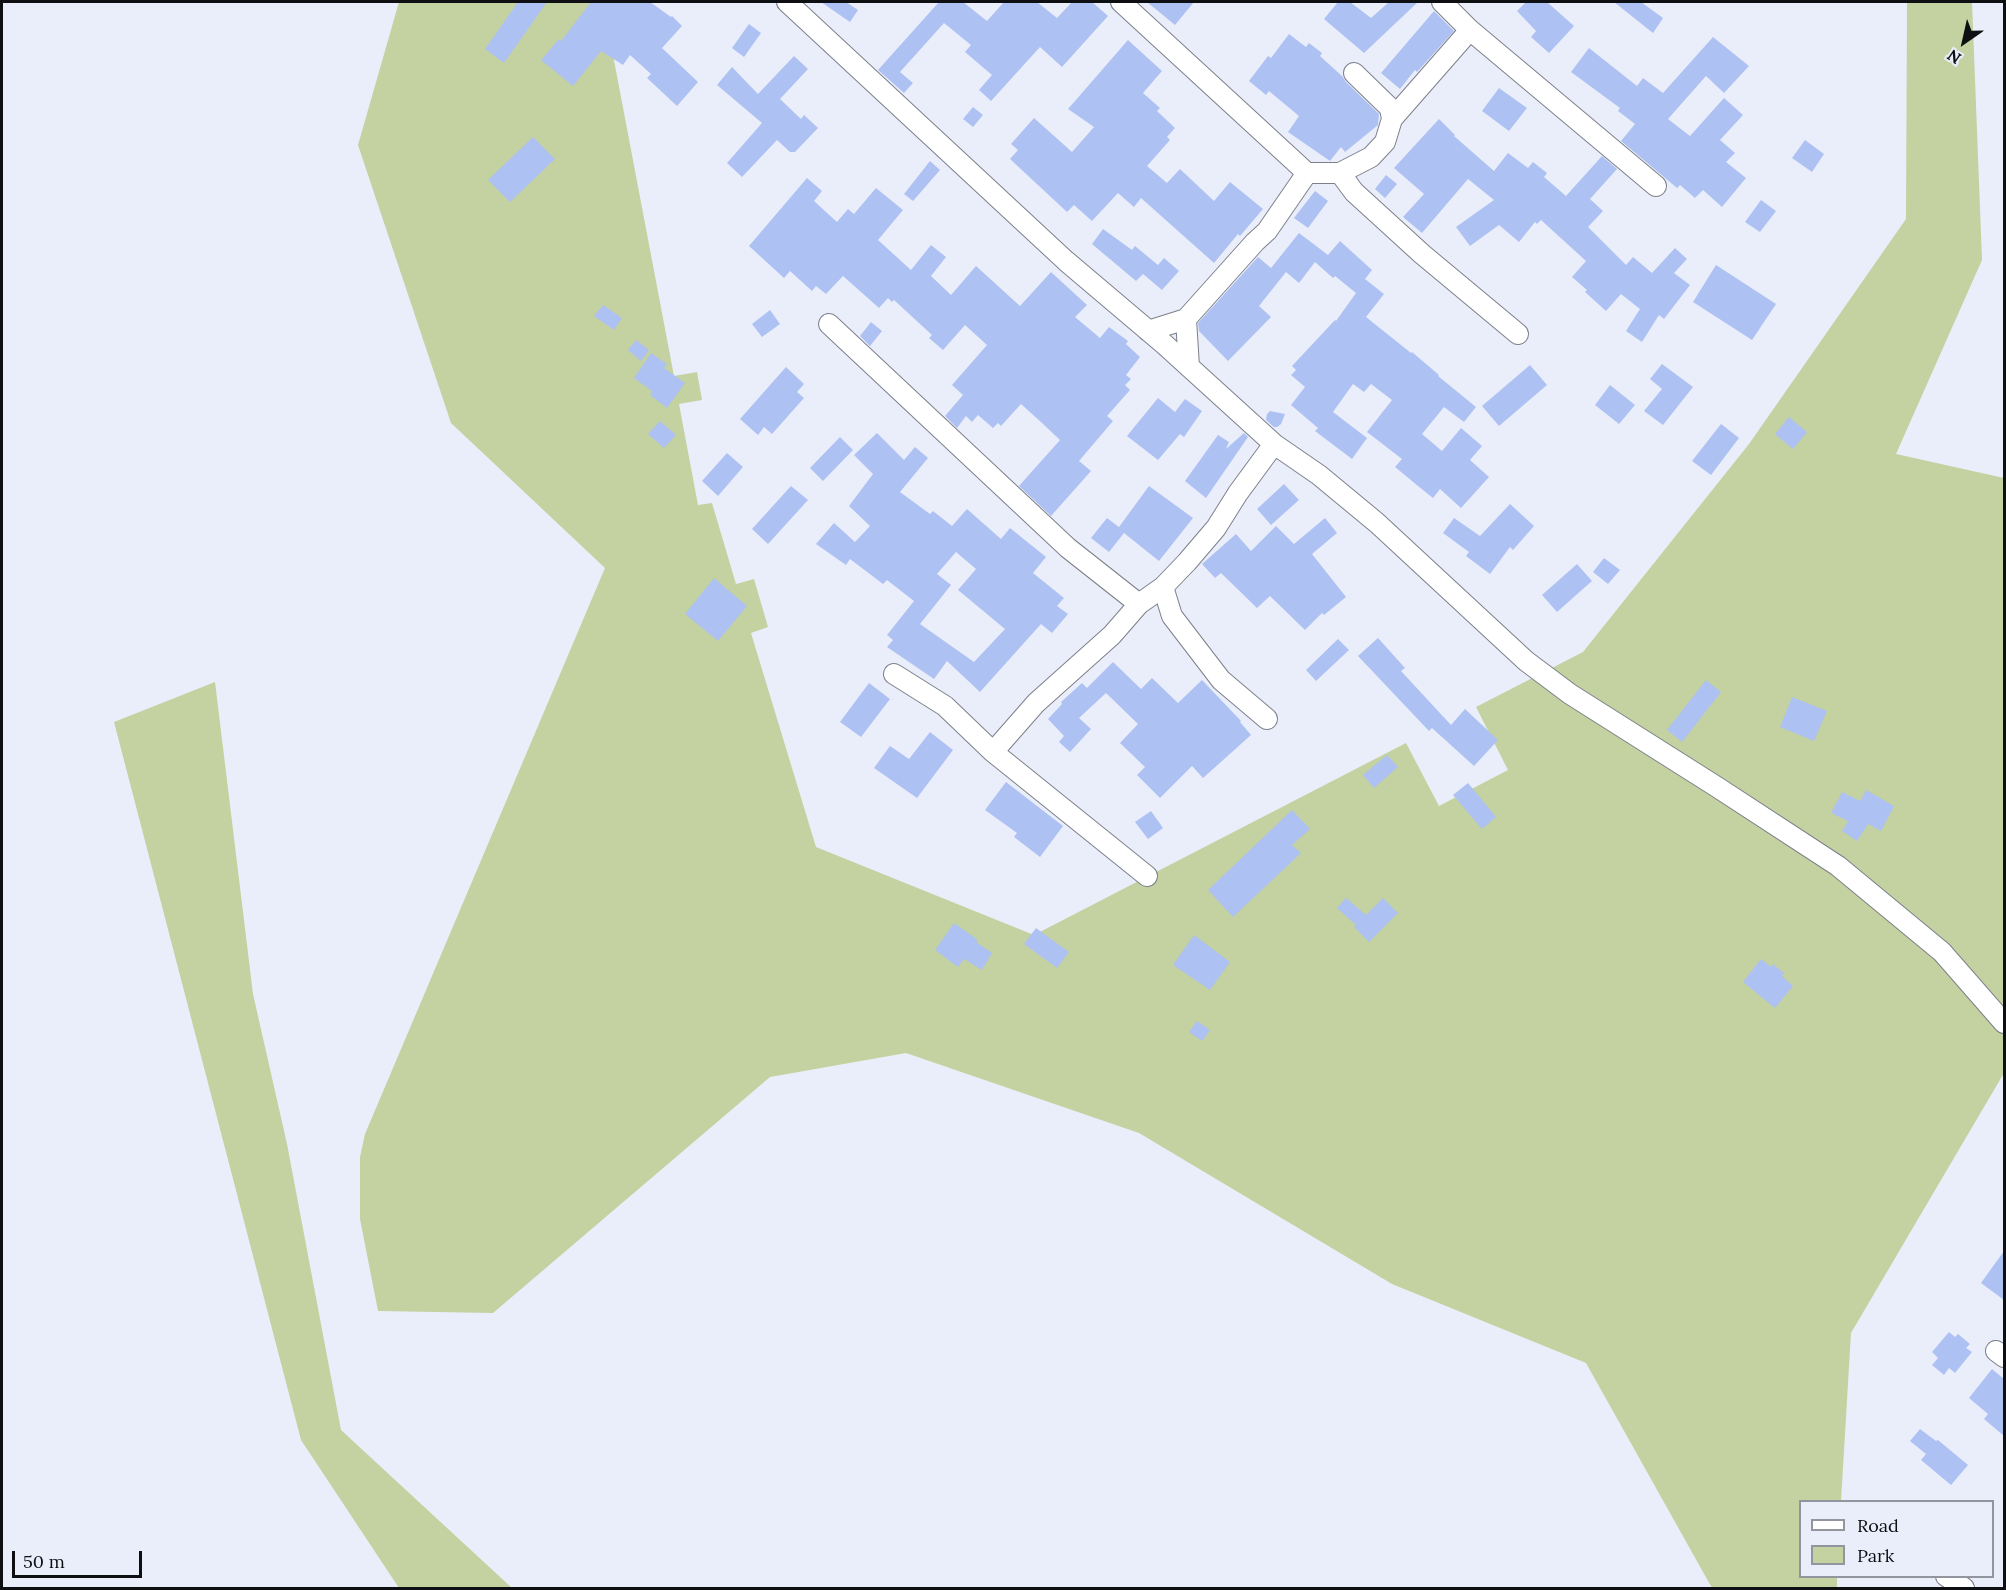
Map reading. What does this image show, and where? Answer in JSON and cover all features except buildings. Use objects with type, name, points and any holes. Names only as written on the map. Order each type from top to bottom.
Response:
[{"type":"street","points":[[787,2],[1066,261],[1275,444],[1319,475],[1377,523],[1526,661],[1553,681],[1838,866],[1942,952],[2004,1023]]},
{"type":"street","points":[[1121,2],[1307,173],[1340,173],[1371,157],[1385,142],[1392,119],[1470,30]]},
{"type":"street","points":[[1442,2],[1470,30],[1656,186]]},
{"type":"street","points":[[1354,73],[1390,108],[1392,119]]},
{"type":"street","points":[[1148,331],[1186,319],[1267,231],[1307,173]]},
{"type":"street","points":[[1340,173],[1354,192],[1422,254],[1518,334]]},
{"type":"street","points":[[1186,319],[1189,367]]},
{"type":"street","points":[[829,324],[1068,548],[1139,604]]},
{"type":"street","points":[[993,752],[1036,703],[1112,635],[1139,604],[1163,587],[1216,528],[1238,493],[1275,444]]},
{"type":"street","points":[[1163,587],[1172,616],[1221,680],[1267,719]]},
{"type":"street","points":[[894,674],[945,706],[993,752],[1147,876]]},
{"type":"street","points":[[1949,1578],[1964,1588]]},
{"type":"green space","points":[[399,2],[646,2],[641,25],[613,55],[674,376],[697,372],[702,400],[679,404],[698,505],[712,503],[736,584],[754,579],[768,627],[751,633],[816,847],[1034,935],[1406,743],[1439,806],[1508,770],[1476,707],[1583,652],[1749,444],[1906,219],[1907,2],[1972,2],[1982,260],[1896,454],[2004,478],[2004,1073],[1851,1333],[1841,1500],[1799,1500],[1799,1578],[1837,1578],[1837,1588],[1712,1588],[1586,1363],[1392,1284],[1139,1133],[906,1053],[770,1077],[493,1313],[378,1311],[360,1219],[360,1157],[365,1134],[605,568],[451,423],[358,145]]},
{"type":"green space","points":[[215,682],[253,994],[287,1144],[341,1430],[512,1588],[399,1588],[301,1440],[114,722]]}]
